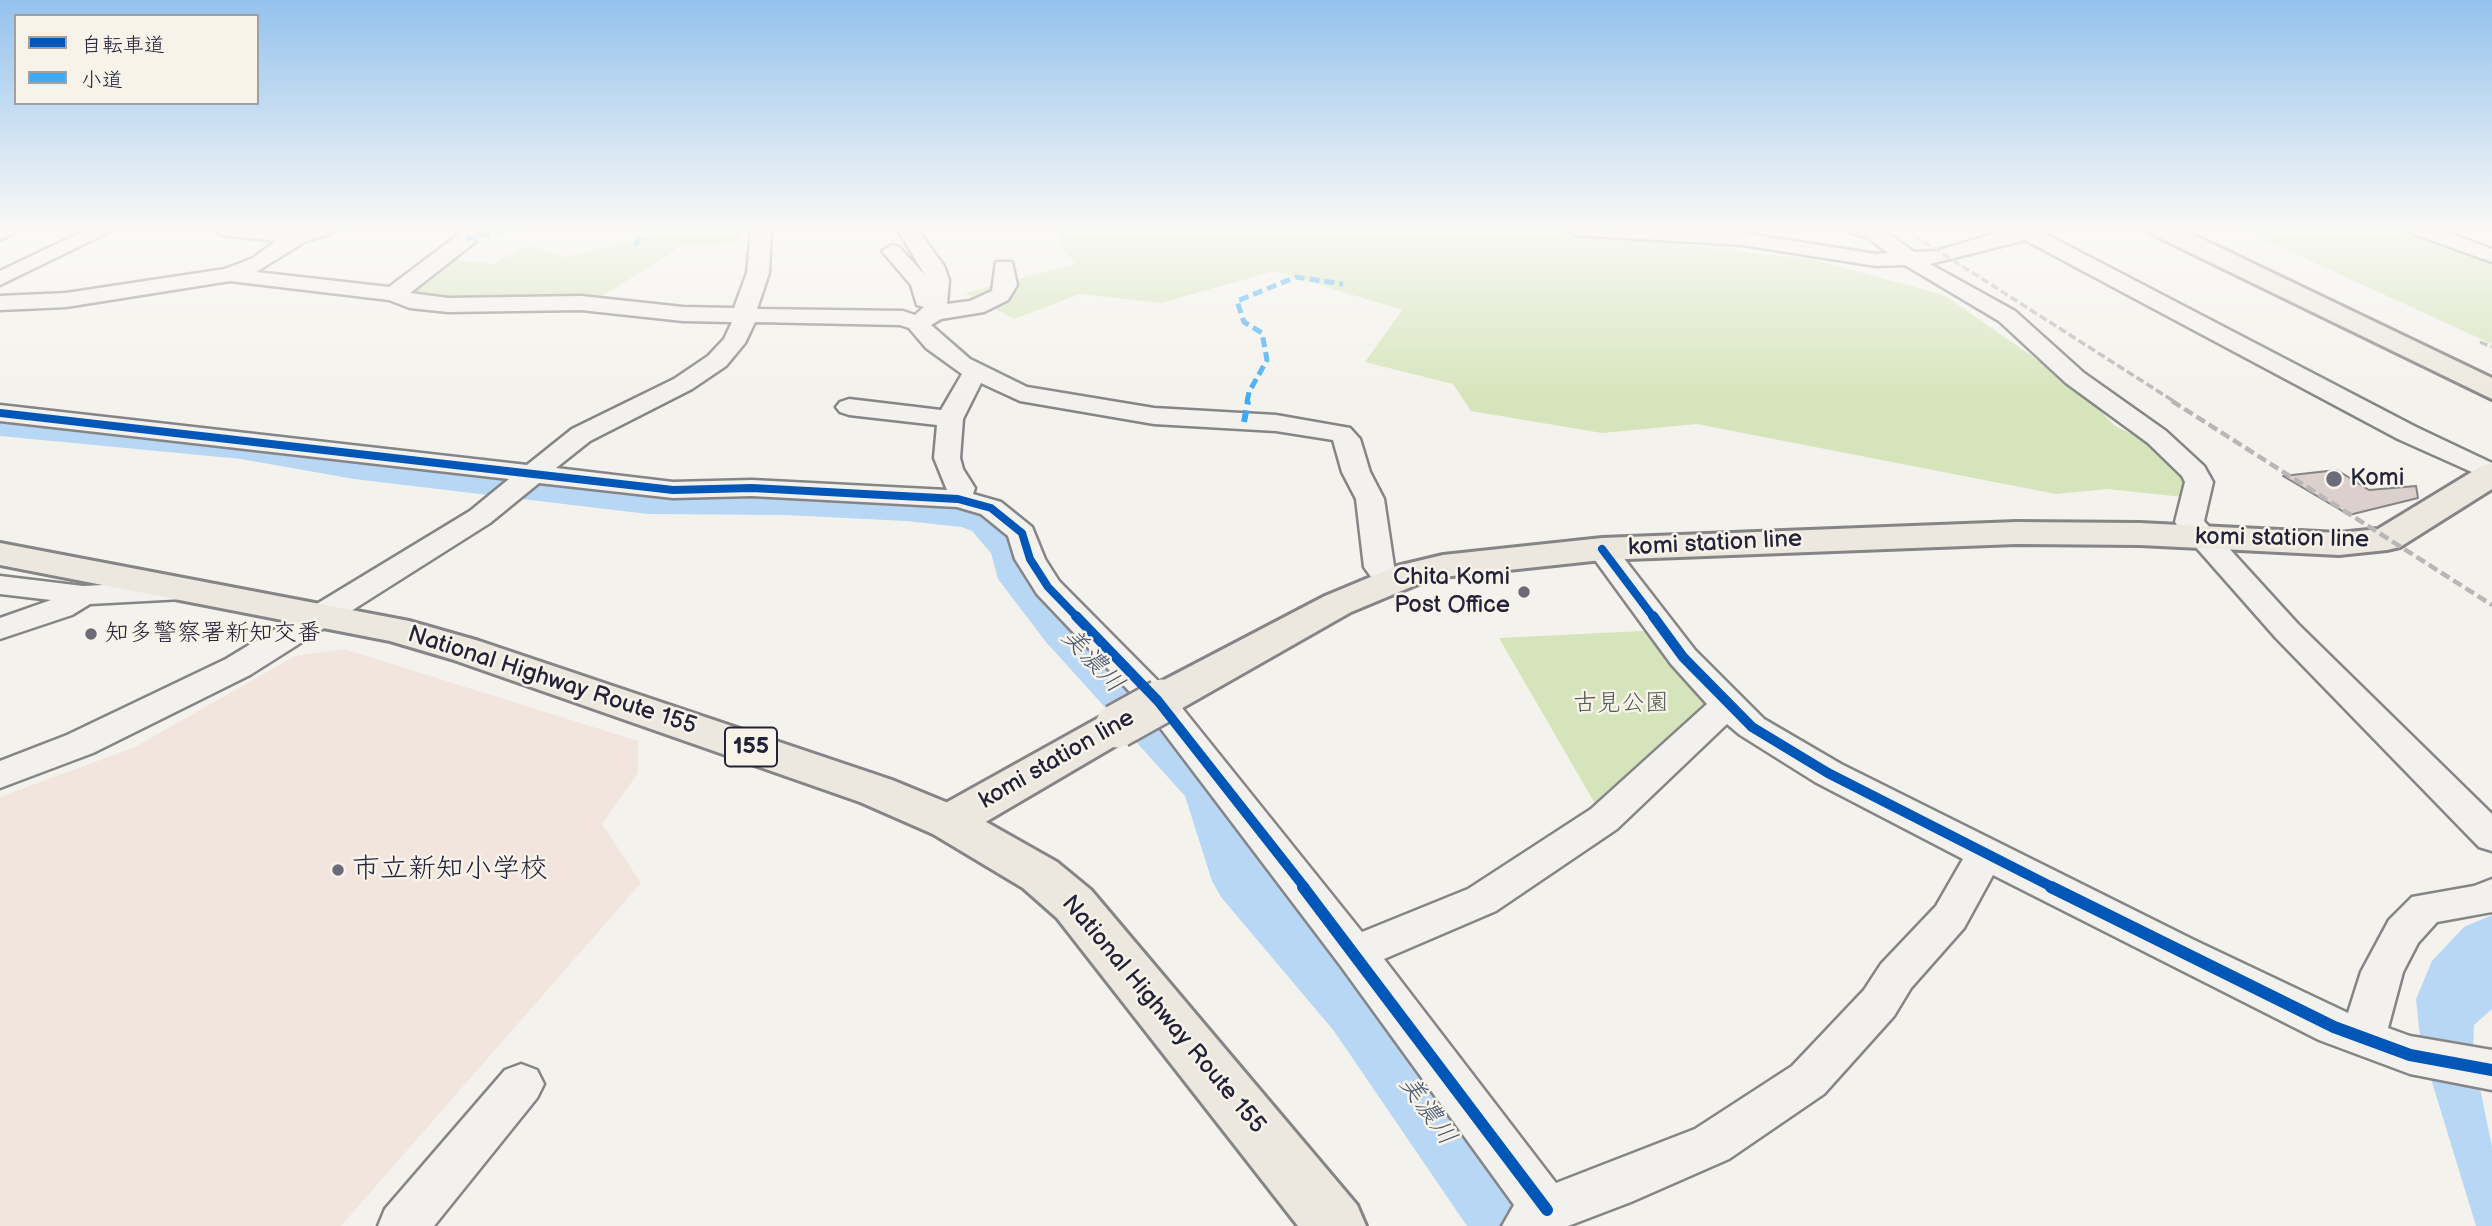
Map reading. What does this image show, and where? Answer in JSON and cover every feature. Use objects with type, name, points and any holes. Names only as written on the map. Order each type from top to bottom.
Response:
[{"type":"main road","points":[[2282,286],[2491,385]]},
{"type":"main road","points":[[2297,286],[2491,385]]},
{"type":"main road","name":"komi station line","points":[[949,822],[1160,701],[1338,604],[1410,574],[1487,559],[1602,549],[2016,533],[2140,534],[2339,544],[2387,539],[2492,474]]},
{"type":"main road","name":"National Highway Route 155","points":[[0,554],[395,630],[465,650],[876,791],[949,822],[1040,874],[1074,904],[1336,1226]]},
{"type":"street","points":[[0,303],[66,300],[156,286]]},
{"type":"street","points":[[326,286],[393,294],[410,302],[448,305],[581,303],[683,314],[745,313],[921,319],[976,307],[1000,295],[1005,286]]},
{"type":"street","points":[[393,294],[406,286]]},
{"type":"street","points":[[0,775],[80,744],[238,667],[480,517],[581,435],[683,384],[716,361],[733,343],[753,286]]},
{"type":"street","points":[[922,286],[926,294],[920,316],[934,343],[976,374],[1020,393],[1154,416],[1276,423],[1341,434],[1347,439],[1356,472],[1370,499],[1379,567],[1390,582]]},
{"type":"street","points":[[921,319],[935,286]]},
{"type":"street","points":[[1956,286],[2007,316],[2075,378],[2108,399],[2157,437],[2194,472],[2199,482],[2189,522],[2287,631],[2492,837]]},
{"type":"street","points":[[2129,286],[2407,433],[2492,474]]},
{"type":"street","points":[[958,499],[961,488],[947,458],[950,419],[967,383],[976,374]]},
{"type":"street","points":[[849,407],[950,419]]},
{"type":"street","points":[[0,414],[673,490],[752,488],[958,499],[991,508],[1022,533],[1030,559],[1048,587],[1160,701],[1355,953],[1540,1216],[1712,1144],[1808,1080],[1879,1003],[1896,976],[1950,917],[1985,855]]},
{"type":"street","points":[[1602,549],[1684,657],[1727,705],[1752,727],[1828,773],[2203,964],[2363,1037],[2410,1055],[2489,1069]]},
{"type":"street","points":[[0,585],[83,596],[194,590]]},
{"type":"street","points":[[0,629],[61,608],[83,596]]},
{"type":"street","points":[[1355,953],[1482,900],[1604,819],[1727,705]]},
{"type":"street","points":[[2363,1037],[2382,972],[2403,932],[2426,908],[2482,900],[2492,894]]},
{"type":"street","points":[[403,1226],[521,1084]]},
{"type":"shaded area","points":[[344,649],[638,741],[638,773],[602,824],[641,883],[341,1226],[0,1226],[0,797],[135,747],[295,656]]},
{"type":"green space","points":[[420,286],[618,286],[604,295],[456,303],[409,296]]},
{"type":"green space","points":[[991,286],[1220,286],[1161,303],[1080,294],[1014,319],[965,293]]},
{"type":"green space","points":[[1324,286],[1912,286],[1944,295],[2079,389],[2115,426],[2193,464],[2183,497],[2107,489],[2056,494],[1697,424],[1602,433],[1471,411],[1453,384],[1365,362],[1402,310]]},
{"type":"green space","points":[[2366,286],[2492,286],[2492,344]]},
{"type":"green space","name":"古見公園","points":[[1664,630],[1727,705],[1604,819],[1499,638]]},
{"type":"water","points":[[2492,915],[2492,1009],[2474,1025],[2473,1054],[2492,1147],[2492,1226],[2476,1226],[2421,1046],[2416,999],[2432,961],[2464,927]]},
{"type":"building","points":[[2337,470],[2369,490],[2416,486],[2418,498],[2349,515],[2283,476]]},
{"type":"waterway","name":"美濃川","points":[[0,424],[241,447],[354,467],[648,501],[787,502],[906,508],[971,515],[987,522],[1013,551],[1015,567],[1021,579],[1063,631],[1210,788],[1242,881],[1357,1012],[1486,1190],[1508,1226]]},
{"type":"railway","points":[[1994,286],[2175,402]]},
{"type":"railway","points":[[2480,342],[2492,347]]},
{"type":"railway","points":[[2172,401],[2492,605]]},
{"type":"marked path","points":[[1244,422],[1249,392],[1267,360],[1262,333],[1244,322],[1237,301],[1273,286]]},
{"type":"cycle path","points":[[0,413],[673,490],[752,488],[958,499],[991,508],[1022,533],[1030,559],[1048,587],[1158,701],[1355,953],[1547,1210]]},
{"type":"cycle path","points":[[1602,549],[1683,657],[1727,705],[1752,727],[1828,773],[2179,952],[2334,1027],[2410,1055],[2492,1070]]},
{"type":"place","name":"Komi","points":[[2334,479]]},
{"type":"place","name":"Chita Komi Post Office","points":[[1524,592]]},
{"type":"place","name":"知多警察署新知交番","points":[[91,634]]},
{"type":"place","name":"市立新知小学校","points":[[338,870]]}]
